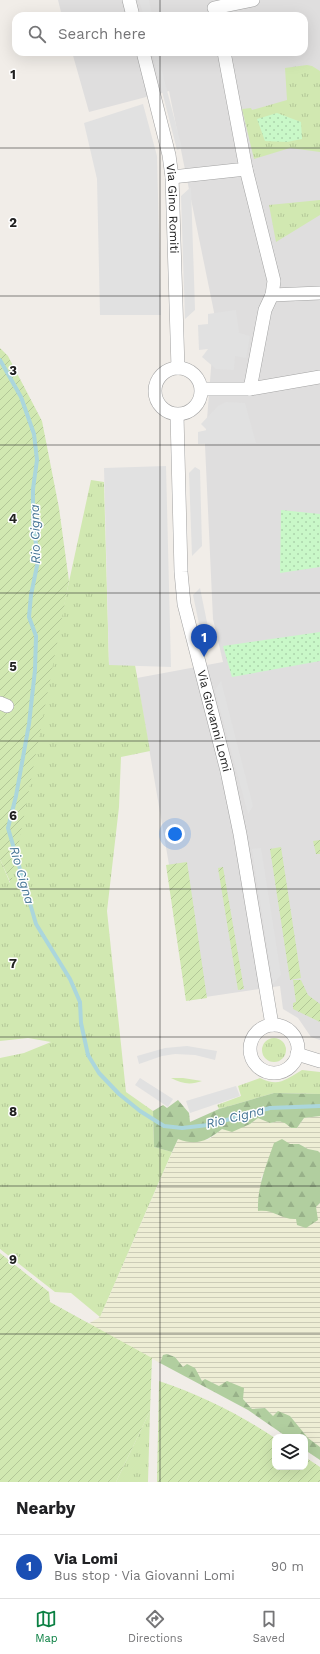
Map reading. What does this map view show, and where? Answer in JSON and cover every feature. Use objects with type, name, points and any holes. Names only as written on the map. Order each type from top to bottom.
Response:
[{"type":"street","points":[[129,0],[132,12]]},
{"type":"street","points":[[214,8],[253,0]]},
{"type":"street","name":"Via Gino Romiti","points":[[144,56],[169,155],[172,177],[178,368]]},
{"type":"street","points":[[225,56],[246,169],[274,282],[272,295],[265,310],[250,389]]},
{"type":"street","points":[[172,177],[246,169]]},
{"type":"street","points":[[272,295],[320,293]]},
{"type":"street","points":[[170,369],[187,369],[194,374],[202,389],[199,404],[188,413],[177,415],[164,410],[155,396],[155,388],[158,380],[170,369]]},
{"type":"street","points":[[202,389],[250,389],[320,377]]},
{"type":"street","name":"Via Giovanni Lomi","points":[[177,415],[181,572],[184,604],[227,771],[239,827],[272,1025]]},
{"type":"street","points":[[272,1025],[283,1027],[292,1033],[297,1043],[297,1054],[292,1065],[282,1072],[271,1073],[256,1065],[251,1057],[251,1043],[258,1031],[272,1025]]},
{"type":"street","points":[[297,1054],[320,1061]]},
{"type":"shaded area","points":[[58,0],[320,0],[320,1040],[311,1037],[298,1018],[283,1009],[280,986],[192,999],[137,678],[223,662],[213,619],[205,445],[215,317],[169,91],[89,112],[73,56],[308,56],[308,12],[61,12]]},
{"type":"shaded area","points":[[139,0],[149,0],[151,12],[143,12]]},
{"type":"shaded area","points":[[153,56],[158,56],[182,148],[177,150]]},
{"type":"shaded area","points":[[143,104],[157,156],[161,315],[100,315],[97,179],[84,123]]},
{"type":"shaded area","points":[[191,187],[195,310],[185,319],[181,196]]},
{"type":"shaded area","points":[[236,310],[239,333],[250,336],[246,358],[235,356],[234,370],[216,369],[202,357],[208,349],[199,350],[198,325],[208,324],[208,314]]},
{"type":"shaded area","points":[[226,402],[245,403],[256,443],[198,444],[198,432],[207,430],[201,424],[218,406]]},
{"type":"shaded area","points":[[166,466],[171,667],[109,665],[104,468]]},
{"type":"shaded area","points":[[195,467],[200,470],[202,546],[192,556],[189,473]]},
{"type":"shaded area","points":[[200,588],[211,642],[205,653],[193,595]]},
{"type":"shaded area","points":[[221,681],[253,806],[248,814],[215,690]]},
{"type":"shaded area","points":[[261,848],[281,975],[273,984],[252,849]]},
{"type":"shaded area","points":[[187,1046],[217,1051],[215,1060],[195,1055],[175,1054],[162,1056],[139,1064],[137,1056],[165,1048]]},
{"type":"shaded area","points":[[140,1078],[173,1099],[168,1107],[135,1085]]},
{"type":"shaded area","points":[[236,1086],[240,1096],[190,1113],[186,1101]]},
{"type":"green space","points":[[307,65],[320,71],[320,152],[290,148],[254,159],[242,109],[251,108],[252,110],[287,100],[285,68]]},
{"type":"green space","points":[[277,113],[301,122],[302,139],[287,142],[265,141],[257,119]]},
{"type":"green space","points":[[320,200],[320,215],[276,242],[269,205]]},
{"type":"green space","points":[[0,348],[8,356],[42,421],[59,508],[69,581],[11,884],[0,859]]},
{"type":"green space","points":[[91,480],[104,482],[109,665],[135,665],[150,751],[121,757],[119,807],[107,911],[126,1092],[153,1111],[154,1147],[172,1152],[100,1317],[71,1293],[55,1292],[0,1249],[0,1058],[24,1053],[51,1042],[28,1038],[0,1041],[0,859],[10,883],[59,628]]},
{"type":"green space","points":[[281,510],[320,514],[320,567],[280,573]]},
{"type":"green space","points":[[320,632],[320,661],[232,677],[223,646]]},
{"type":"green space","points":[[320,840],[320,854],[316,854],[313,841]]},
{"type":"green space","points":[[281,847],[301,978],[290,980],[270,849]]},
{"type":"green space","points":[[187,862],[207,998],[186,1001],[166,865]]},
{"type":"green space","points":[[223,867],[244,989],[238,990],[218,868]]},
{"type":"green space","points":[[293,980],[301,980],[308,995],[320,1004],[320,1022],[293,1009],[293,1003],[296,1002]]},
{"type":"green space","points":[[274,1038],[283,1041],[286,1050],[283,1059],[274,1062],[265,1059],[262,1050],[265,1041]]},
{"type":"green space","points":[[302,1070],[320,1072],[320,1094],[274,1093],[219,1109],[217,1105],[241,1096],[238,1086],[260,1078],[272,1082],[282,1081]]},
{"type":"green space","points":[[171,1078],[202,1081],[186,1083],[179,1082]]},
{"type":"green space","points":[[274,1093],[320,1094],[320,1116],[304,1118],[297,1128],[291,1128],[282,1122],[270,1123],[258,1118],[250,1124],[232,1132],[222,1129],[211,1137],[202,1141],[191,1142],[178,1139],[172,1152],[154,1147],[153,1111],[163,1105],[167,1108],[178,1100],[189,1113],[190,1122],[219,1109]]},
{"type":"green space","points":[[320,1116],[320,1153],[299,1144],[290,1145],[282,1139],[261,1178],[261,1187],[267,1210],[278,1214],[316,1207],[320,1203],[320,1447],[308,1439],[308,1434],[304,1434],[290,1416],[273,1416],[265,1408],[252,1409],[243,1399],[205,1379],[202,1381],[200,1377],[183,1367],[175,1357],[167,1354],[163,1355],[160,1363],[88,1324],[100,1317],[178,1139],[208,1140],[222,1129],[250,1124],[258,1118],[270,1123],[279,1121],[285,1122],[291,1128],[297,1128],[304,1118]]},
{"type":"green space","points":[[282,1139],[290,1144],[299,1144],[320,1153],[320,1203],[316,1207],[318,1220],[306,1228],[297,1225],[296,1219],[286,1218],[269,1212],[258,1211],[259,1193],[265,1168],[274,1143]]},
{"type":"green space","points":[[0,1253],[49,1292],[50,1302],[152,1358],[150,1411],[116,1482],[0,1482]]},
{"type":"green space","points":[[167,1354],[175,1357],[183,1367],[187,1364],[195,1368],[202,1381],[205,1379],[219,1386],[227,1381],[244,1388],[243,1399],[252,1409],[265,1408],[273,1416],[278,1411],[290,1416],[305,1434],[283,1434],[248,1410],[160,1363],[163,1355]]},
{"type":"green space","points":[[159,1381],[175,1386],[234,1413],[272,1436],[272,1470],[308,1470],[308,1459],[320,1467],[320,1482],[157,1482]]},
{"type":"green space","points":[[150,1411],[148,1482],[116,1482]]},
{"type":"green space","points":[[308,1438],[320,1447],[320,1460],[308,1452]]},
{"type":"waterway","name":"Rio Cigna","points":[[0,360],[21,397],[34,434],[37,460],[33,489],[33,520],[38,561],[31,595],[29,617],[36,636],[35,670],[29,724],[16,796],[8,828],[36,924],[70,979],[80,1002],[81,1023],[88,1055],[99,1073],[119,1094],[140,1111],[164,1126],[182,1128],[208,1125],[270,1108],[320,1106]]},
{"type":"place","name":"Via Lomi","points":[[204,657]]}]
